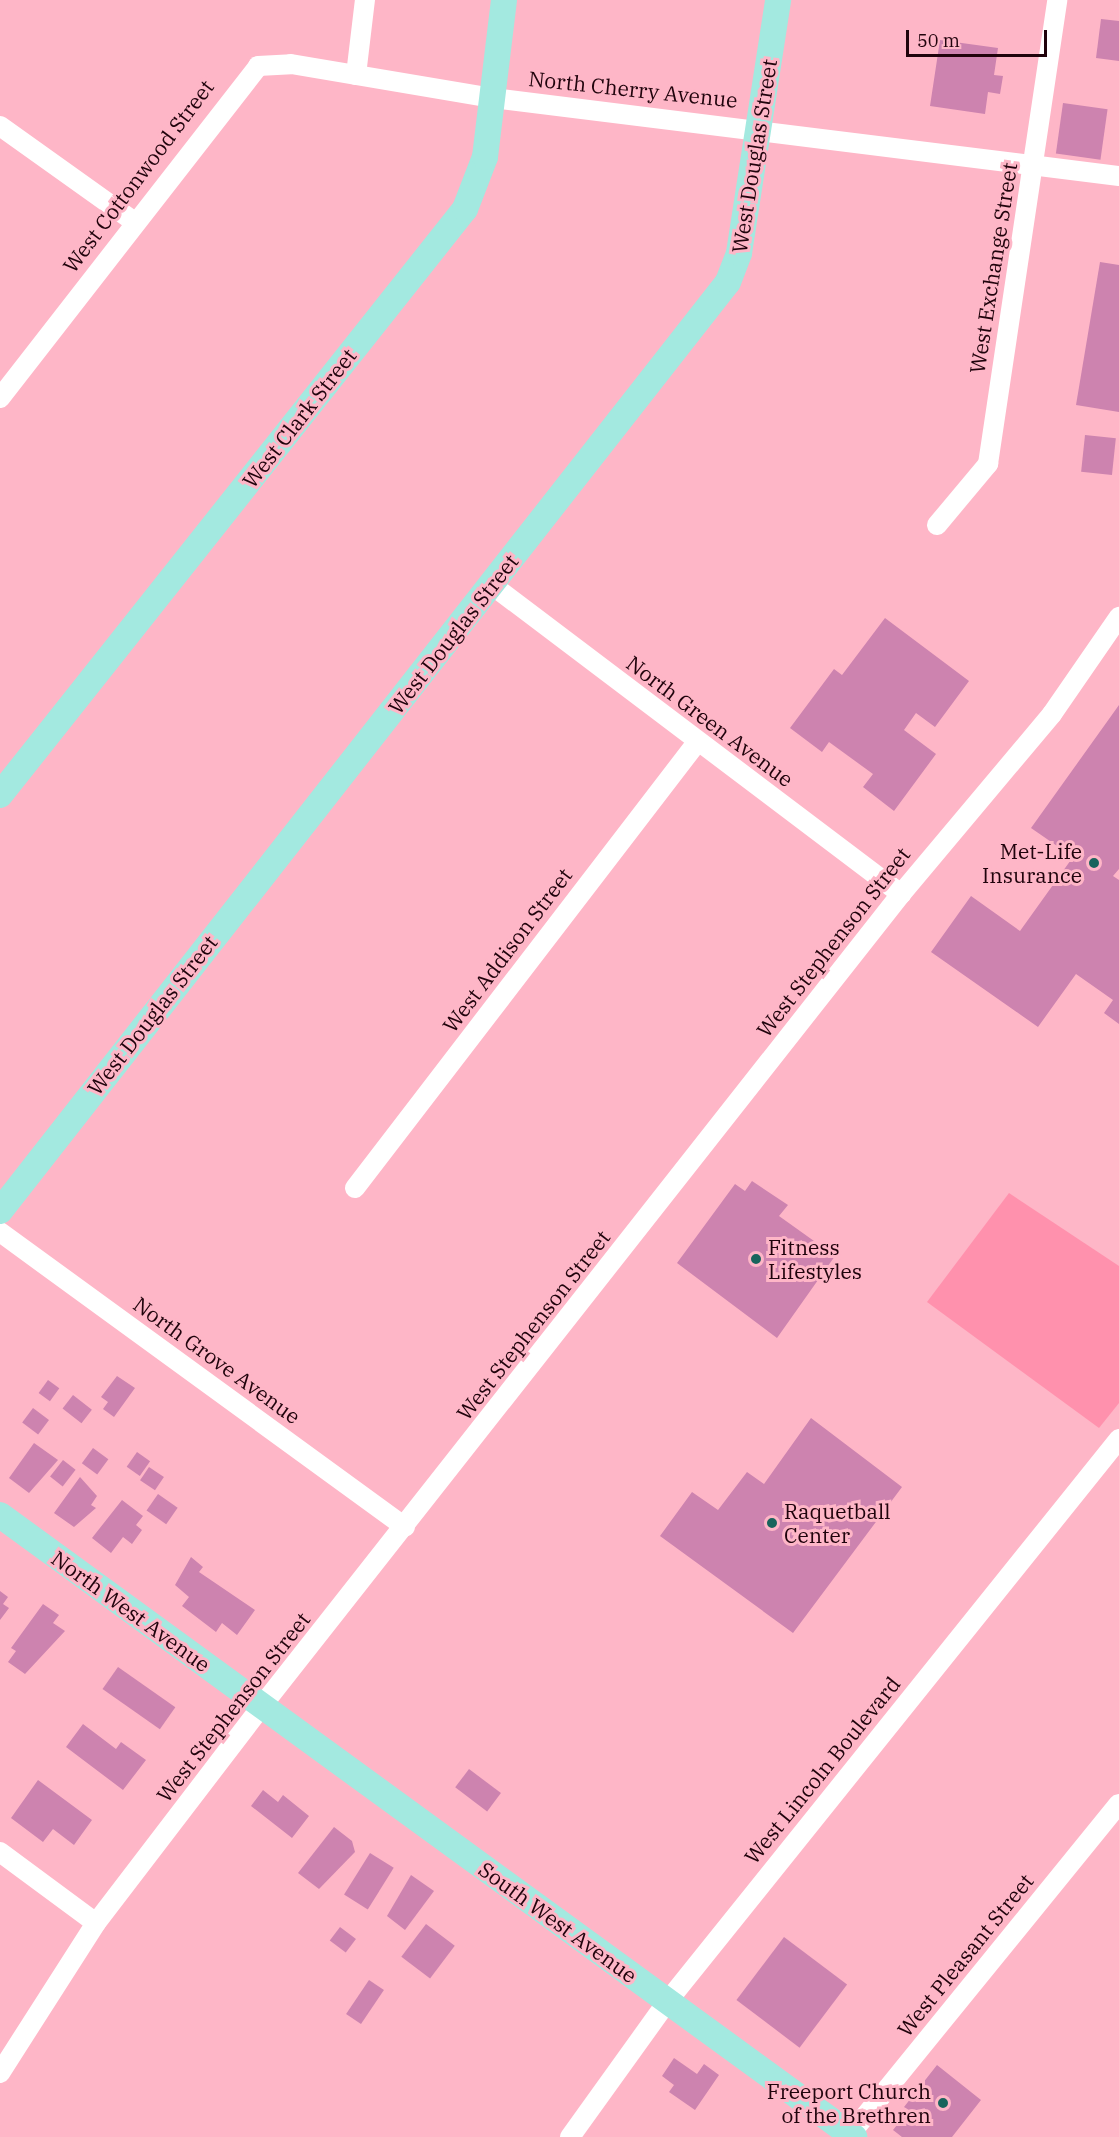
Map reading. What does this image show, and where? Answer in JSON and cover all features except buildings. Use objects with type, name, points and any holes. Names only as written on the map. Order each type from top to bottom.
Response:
[{"type":"main road","name":"West Clark Street","points":[[0,795],[465,210],[485,157],[504,0]]},
{"type":"main road","name":"West Douglas Street","points":[[0,1211],[728,282],[739,254],[778,0]]},
{"type":"main road","name":"North West Avenue","points":[[0,1515],[261,1707]]},
{"type":"main road","name":"South West Avenue","points":[[261,1707],[851,2136]]},
{"type":"street","points":[[356,75],[365,0]]},
{"type":"street","name":"West Exchange Street","points":[[937,525],[988,464],[1057,0]]},
{"type":"street","name":"West Cottonwood Street","points":[[0,398],[133,222],[258,66],[291,63],[356,75]]},
{"type":"street","name":"North Cherry Avenue","points":[[356,75],[493,98],[1034,162],[1119,176]]},
{"type":"street","points":[[0,126],[133,222]]},
{"type":"street","name":"North Green Avenue","points":[[492,585],[901,894]]},
{"type":"street","name":"West Stephenson Street","points":[[0,2073],[96,1923],[261,1707],[405,1527],[901,894],[1114,639],[1119,617]]},
{"type":"street","name":"West Addison Street","points":[[355,1188],[698,741]]},
{"type":"street","name":"North Grove Avenue","points":[[0,1232],[405,1527]]},
{"type":"street","name":"West Lincoln Boulevard","points":[[570,2137],[667,2002],[1119,1439]]},
{"type":"street","name":"West Pleasant Street","points":[[851,2136],[1119,1804]]},
{"type":"street","points":[[0,1852],[96,1923]]},
{"type":"shaded area","points":[[1009,1193],[1119,1266],[1119,1403],[1099,1428],[927,1302]]},
{"type":"place","name":"Met-Life Insurance","points":[[1094,863]]},
{"type":"place","name":"Fitness Lifestyles","points":[[756,1259]]},
{"type":"place","name":"Raquetball Center","points":[[772,1523]]},
{"type":"place","name":"Freeport Church of the Brethren","points":[[943,2103]]}]
